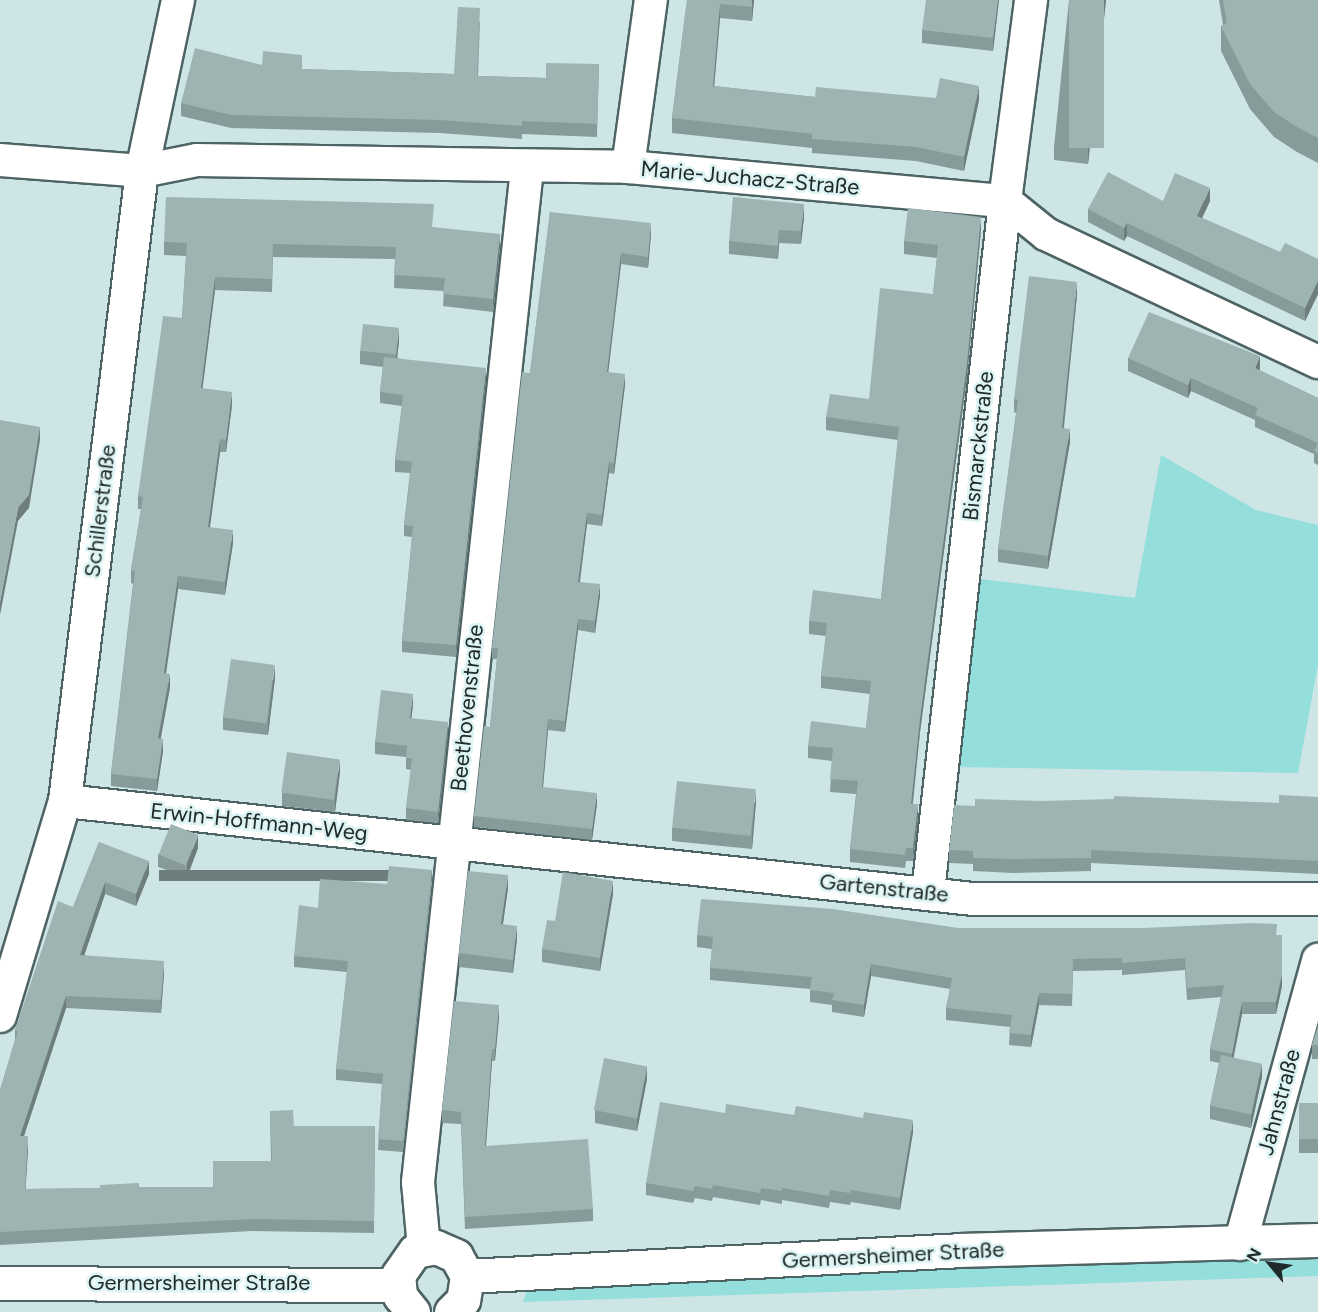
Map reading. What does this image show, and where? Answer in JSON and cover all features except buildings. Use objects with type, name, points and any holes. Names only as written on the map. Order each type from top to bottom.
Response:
[{"type":"main road","name":"Germersheimer Straße","points":[[467,1276],[957,1250],[1240,1244],[1318,1240]]},
{"type":"main road","points":[[413,1312],[399,1296],[397,1285],[401,1265],[424,1248],[447,1250],[456,1256],[467,1276],[463,1300],[451,1312]]},
{"type":"main road","name":"Germersheimer Straße","points":[[0,1283],[397,1285]]},
{"type":"street","name":"Schillerstraße","points":[[0,1016],[65,801],[142,171],[178,0]]},
{"type":"street","points":[[628,167],[651,0]]},
{"type":"street","name":"Bismarckstraße","points":[[928,892],[1005,201],[1031,0]]},
{"type":"street","name":"Marie-Juchacz-Straße","points":[[0,160],[142,171],[198,160],[527,168],[628,167],[1005,201]]},
{"type":"street","name":"Beethovenstraße","points":[[424,1248],[418,1182],[452,843],[527,168]]},
{"type":"street","points":[[1005,201],[1046,234],[1318,362]]},
{"type":"street","name":"Erwin-Hoffmann-Weg","points":[[65,801],[452,843]]},
{"type":"street","name":"Gartenstraße","points":[[452,843],[928,892],[973,899],[1318,898]]},
{"type":"street","name":"Jahnstraße","points":[[1240,1244],[1318,960]]},
{"type":"shaded area","points":[[1161,455],[1256,510],[1318,525],[1318,665],[1298,773],[955,767],[973,578],[1135,598]]},
{"type":"shaded area","points":[[1318,1249],[1318,1276],[523,1302],[529,1285]]}]
